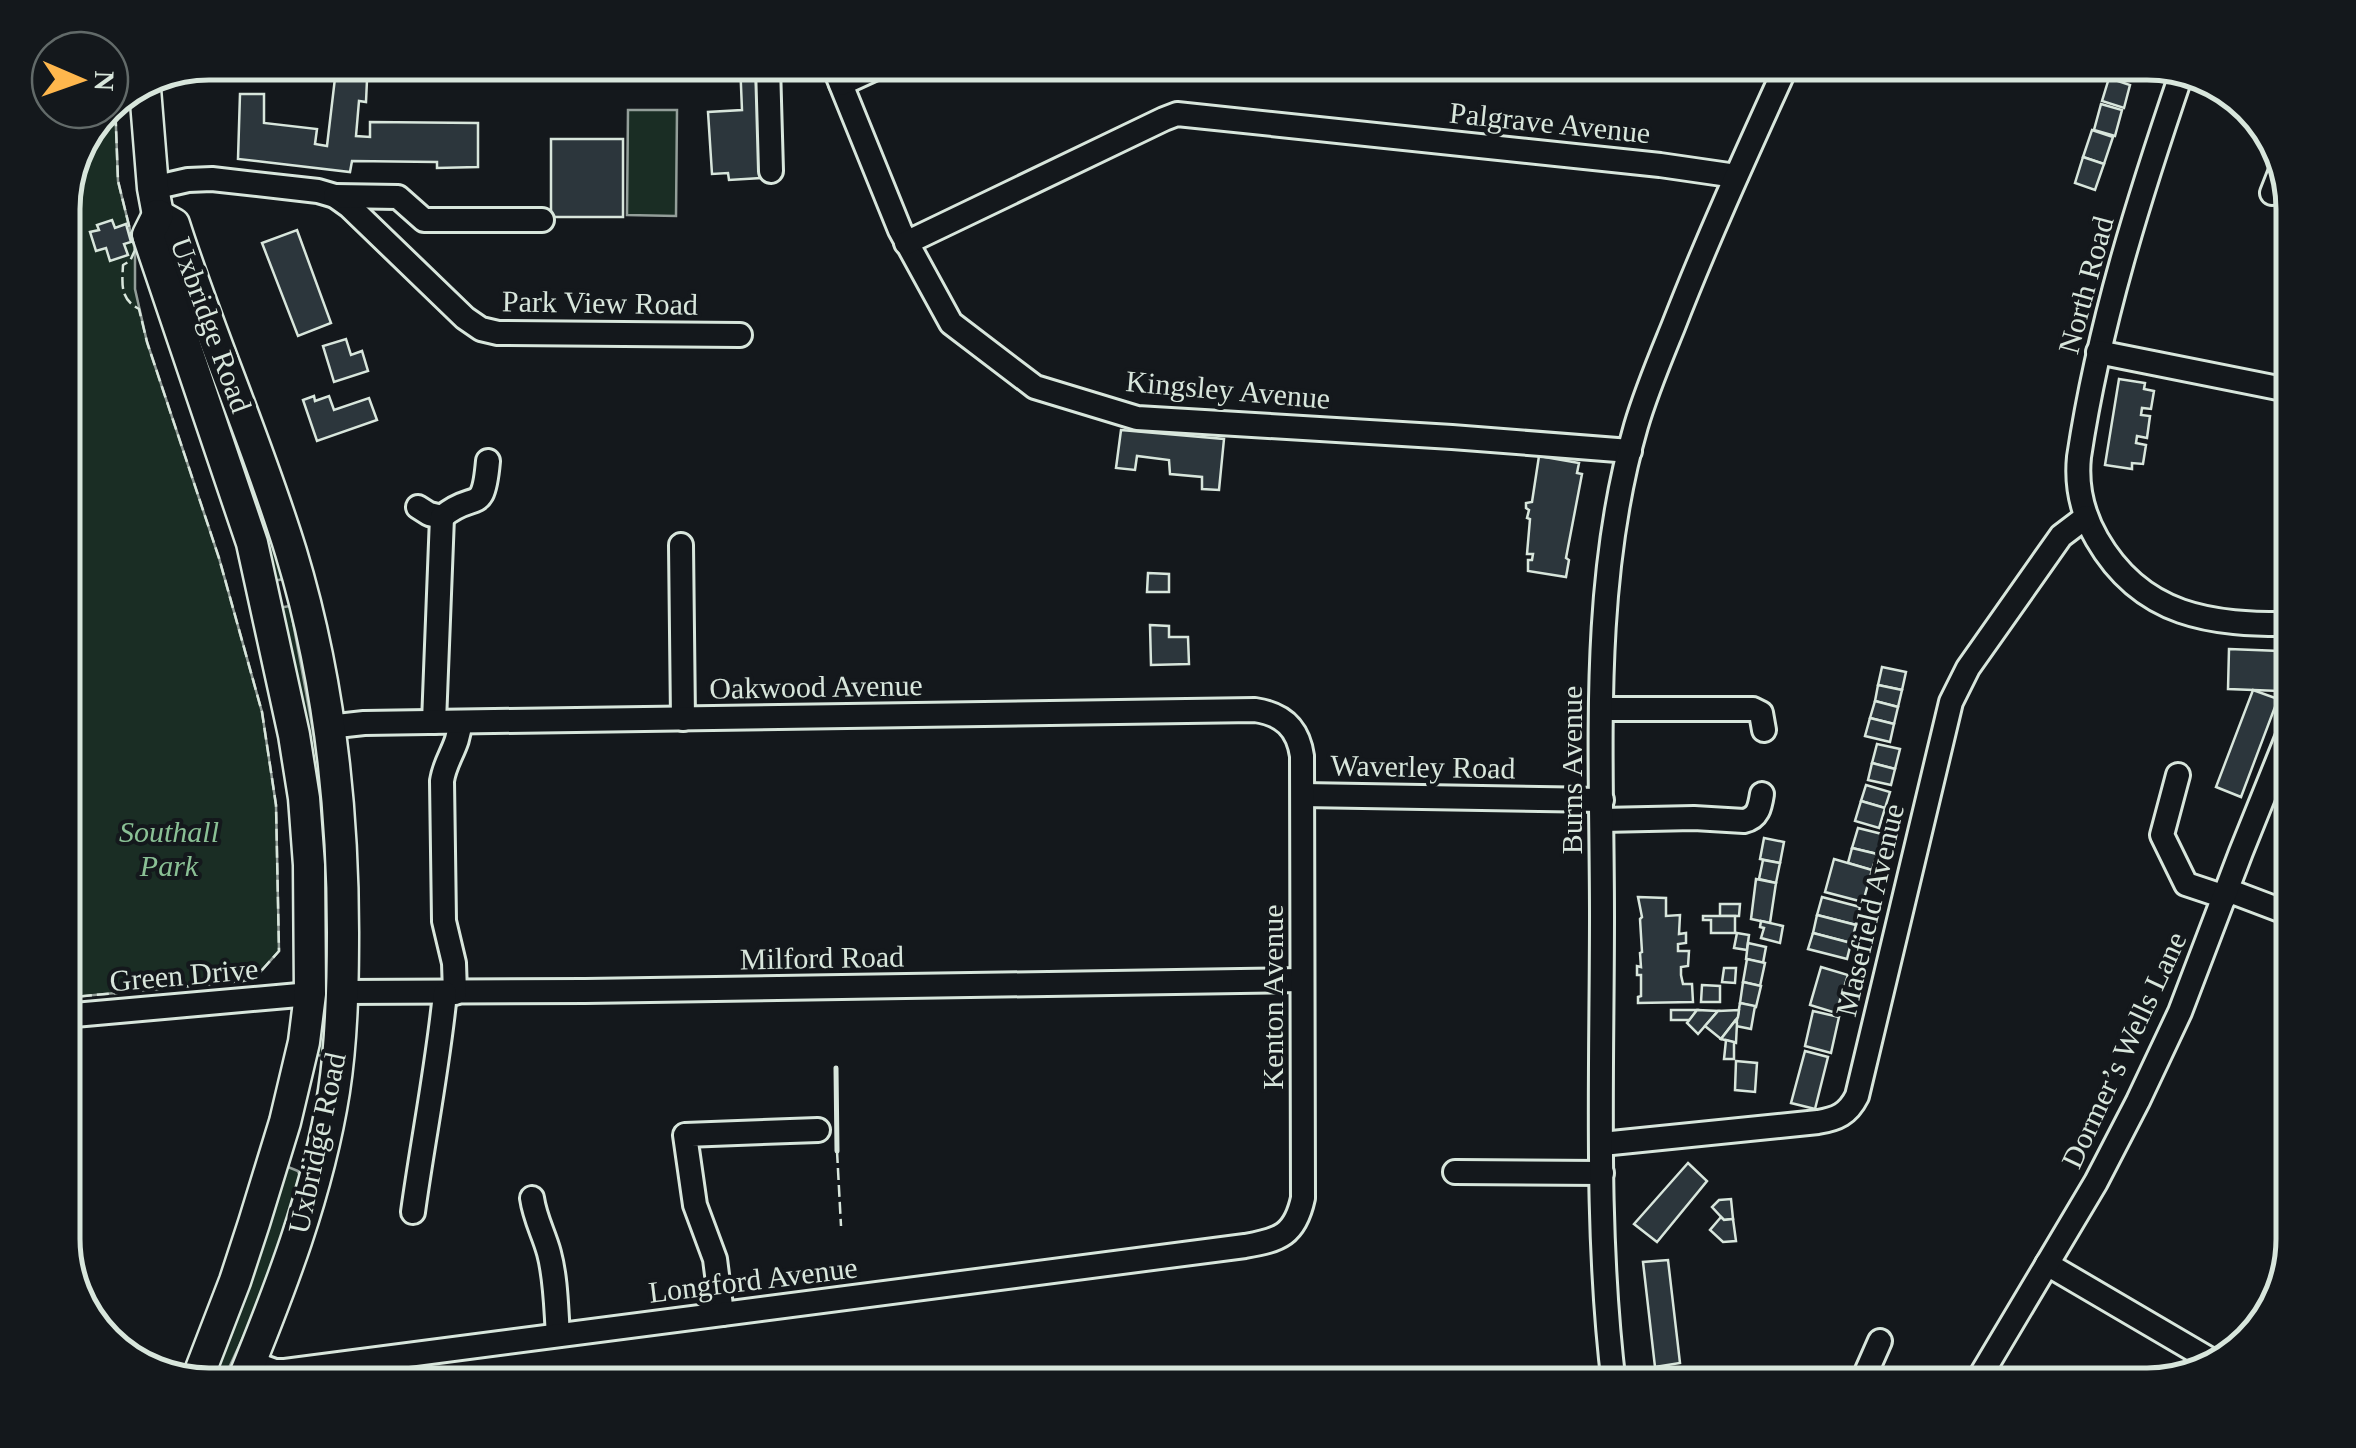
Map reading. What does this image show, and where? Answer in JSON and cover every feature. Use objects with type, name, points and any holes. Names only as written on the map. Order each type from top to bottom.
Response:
[{"type":"main road","points":[[146,96],[156,202]]},
{"type":"main road","name":"Uxbridge Road","points":[[156,202],[174,224],[281,520],[301,590],[328,728],[340,836],[342,992],[334,1089],[294,1248],[247,1368]]},
{"type":"main road","name":"Uxbridge Road","points":[[156,202],[148,235],[152,251],[252,544],[294,735],[309,864],[310,994],[304,1042],[235,1282],[202,1368]]},
{"type":"main road","points":[[264,598],[301,590]]},
{"type":"main road","points":[[276,1150],[318,1160]]},
{"type":"street","points":[[768,80],[771,171]]},
{"type":"street","name":"Kingsley Avenue","points":[[839,80],[906,243],[951,322],[1035,387],[1137,418],[1630,452]]},
{"type":"street","name":"Burns Avenue","points":[[1612,1368],[1602,1173],[1605,588],[1630,452],[1658,362],[1780,80]]},
{"type":"street","name":"North Road","points":[[2086,517],[2078,474],[2098,352],[2120,267],[2178,84]]},
{"type":"street","name":"Palgrave Avenue","points":[[906,243],[1177,114],[1736,176]]},
{"type":"street","points":[[156,202],[188,180],[212,179],[334,196],[398,197],[424,220],[542,220]]},
{"type":"street","points":[[2272,193],[2274,187]]},
{"type":"street","name":"Park View Road","points":[[334,196],[480,330],[740,335]]},
{"type":"street","points":[[2098,352],[2276,389]]},
{"type":"street","points":[[434,722],[442,517],[482,496],[488,460]]},
{"type":"street","points":[[418,507],[442,517]]},
{"type":"street","points":[[2086,517],[2107,555],[2125,577],[2169,608],[2212,619],[2276,624]]},
{"type":"street","name":"Masefield Avenue","points":[[1602,1144],[1818,1122],[1840,1116],[1852,1106],[1951,702],[1968,668],[2061,536],[2086,517]]},
{"type":"street","points":[[681,545],[684,719]]},
{"type":"street","points":[[1602,709],[1753,710],[1761,713],[1764,730]]},
{"type":"street","name":"Oakwood Avenue","points":[[328,728],[364,723],[1255,710],[1277,714],[1296,734]]},
{"type":"street","points":[[413,1212],[454,963],[444,921],[442,781],[459,738],[460,722]]},
{"type":"street","name":"Kenton Avenue","points":[[1264,1243],[1293,1227],[1302,1198],[1303,795],[1302,756],[1296,734]]},
{"type":"street","name":"Dormer’s Wells Lane","points":[[1986,1368],[2096,1182],[2138,1101],[2180,1012],[2276,764]]},
{"type":"street","points":[[2178,775],[2162,836],[2186,884],[2276,909]]},
{"type":"street","name":"Waverley Road","points":[[1303,795],[1744,821],[1752,819],[1759,809],[1762,794]]},
{"type":"street","name":"Milford Road","points":[[342,992],[1302,980]]},
{"type":"street","name":"Green Drive","points":[[80,1014],[310,994]]},
{"type":"street","points":[[722,1314],[716,1259],[695,1205],[685,1135],[818,1130]]},
{"type":"street","points":[[1455,1172],[1602,1173]]},
{"type":"street","points":[[532,1198],[552,1264],[558,1335]]},
{"type":"street","name":"Longford Avenue","points":[[302,1368],[1264,1243]]},
{"type":"street","points":[[2047,1264],[2202,1355]]},
{"type":"street","points":[[1867,1368],[1880,1341]]},
{"type":"green space","points":[[628,110],[677,110],[676,216],[627,215]]},
{"type":"green space","name":"Southall Park","points":[[107,130],[116,130],[118,181],[135,250],[135,289],[147,342],[219,558],[262,712],[276,805],[279,951],[253,980],[80,996],[80,200],[84,175]]},
{"type":"green space","points":[[206,364],[257,497],[283,579],[270,582]]},
{"type":"green space","points":[[290,606],[315,743],[325,826],[328,941],[323,1056],[311,1054],[278,608]]},
{"type":"green space","points":[[288,1167],[298,1171],[301,1179],[265,1290],[229,1368],[215,1368],[279,1173]]},
{"type":"building","points":[[335,80],[367,80],[366,102],[359,101],[356,136],[370,137],[370,122],[478,123],[478,167],[437,168],[437,162],[352,161],[350,172],[238,159],[240,94],[264,94],[264,123],[317,129],[315,144],[327,146]]},
{"type":"building","points":[[741,80],[756,80],[761,178],[729,180],[728,173],[712,174],[708,112],[742,110]]},
{"type":"building","points":[[2108,80],[2130,85],[2124,108],[2102,101]]},
{"type":"building","points":[[2101,104],[2122,110],[2115,136],[2094,130]]},
{"type":"building","points":[[2092,130],[2113,137],[2104,164],[2083,157]]},
{"type":"building","points":[[551,139],[623,139],[623,217],[551,217]]},
{"type":"building","points":[[2083,157],[2104,164],[2095,190],[2075,183]]},
{"type":"building","points":[[112,220],[115,228],[126,224],[131,242],[124,244],[128,255],[110,261],[106,248],[96,251],[90,232]]},
{"type":"building","points":[[297,230],[331,323],[298,336],[262,243]]},
{"type":"building","points":[[346,339],[351,355],[362,351],[368,371],[334,382],[323,346]]},
{"type":"building","points":[[2119,379],[2145,383],[2144,389],[2154,391],[2151,409],[2142,408],[2141,415],[2150,416],[2147,438],[2137,436],[2136,443],[2146,445],[2143,464],[2132,463],[2132,469],[2105,465]]},
{"type":"building","points":[[314,396],[315,401],[329,396],[334,410],[369,398],[377,420],[317,441],[303,400]]},
{"type":"building","points":[[1121,430],[1224,439],[1219,490],[1202,489],[1202,477],[1170,474],[1169,460],[1137,456],[1135,470],[1116,468]]},
{"type":"building","points":[[1539,456],[1579,463],[1577,473],[1582,474],[1566,577],[1528,571],[1528,560],[1532,560],[1533,554],[1527,554],[1530,519],[1526,503],[1532,502]]},
{"type":"building","points":[[1148,573],[1169,574],[1169,592],[1147,592]]},
{"type":"building","points":[[1150,625],[1169,626],[1169,637],[1188,637],[1189,664],[1151,665]]},
{"type":"building","points":[[2229,649],[2276,651],[2276,691],[2228,689]]},
{"type":"building","points":[[1882,667],[1906,672],[1902,690],[1878,685]]},
{"type":"building","points":[[1878,685],[1902,690],[1898,707],[1875,701]]},
{"type":"building","points":[[2253,690],[2276,698],[2241,797],[2216,787]]},
{"type":"building","points":[[1875,701],[1898,707],[1894,724],[1870,718]]},
{"type":"building","points":[[1870,718],[1894,724],[1890,742],[1865,736]]},
{"type":"building","points":[[1877,744],[1900,749],[1895,769],[1872,763]]},
{"type":"building","points":[[1872,763],[1895,769],[1891,785],[1868,780]]},
{"type":"building","points":[[1866,785],[1890,792],[1885,808],[1861,801]]},
{"type":"building","points":[[1861,801],[1885,808],[1879,828],[1855,821]]},
{"type":"building","points":[[1858,828],[1882,834],[1877,854],[1852,848]]},
{"type":"building","points":[[1764,838],[1784,842],[1780,863],[1760,859]]},
{"type":"building","points":[[1852,848],[1877,854],[1872,870],[1848,863]]},
{"type":"building","points":[[1834,859],[1872,870],[1863,902],[1825,892]]},
{"type":"building","points":[[1763,860],[1780,863],[1776,883],[1759,879]]},
{"type":"building","points":[[1756,879],[1776,883],[1770,923],[1751,919]]},
{"type":"building","points":[[1638,897],[1666,898],[1666,916],[1680,915],[1679,934],[1686,933],[1686,943],[1678,944],[1678,951],[1689,951],[1688,966],[1681,967],[1681,975],[1683,984],[1692,984],[1693,1002],[1638,1003],[1642,917]]},
{"type":"building","points":[[1822,897],[1860,907],[1856,925],[1817,915]]},
{"type":"building","points":[[1720,904],[1740,904],[1739,916],[1720,916]]},
{"type":"building","points":[[1817,915],[1856,925],[1851,943],[1813,933]]},
{"type":"building","points":[[1703,916],[1735,916],[1735,933],[1711,933],[1711,920],[1703,920]]},
{"type":"building","points":[[1761,921],[1783,926],[1780,943],[1761,938]]},
{"type":"building","points":[[1737,933],[1749,935],[1747,950],[1734,948]]},
{"type":"building","points":[[1813,933],[1851,943],[1847,959],[1808,949]]},
{"type":"building","points":[[1748,943],[1766,947],[1763,963],[1746,959]]},
{"type":"building","points":[[1747,959],[1765,963],[1760,986],[1743,982]]},
{"type":"building","points":[[1821,967],[1848,975],[1836,1013],[1810,1005]]},
{"type":"building","points":[[1724,968],[1736,968],[1735,983],[1722,982]]},
{"type":"building","points":[[1743,982],[1761,986],[1756,1007],[1740,1003]]},
{"type":"building","points":[[1702,985],[1720,986],[1720,1002],[1701,1002]]},
{"type":"building","points":[[1740,1003],[1755,1006],[1751,1029],[1736,1026]]},
{"type":"building","points":[[1671,1010],[1697,1010],[1690,1020],[1671,1020]]},
{"type":"building","points":[[1697,1010],[1718,1011],[1698,1034],[1687,1023]]},
{"type":"building","points":[[1739,1010],[1721,1039],[1705,1026],[1718,1011]]},
{"type":"building","points":[[1813,1011],[1839,1017],[1831,1053],[1805,1046]]},
{"type":"building","points":[[1735,1021],[1736,1043],[1721,1039]]},
{"type":"building","points":[[1726,1040],[1734,1042],[1734,1059],[1724,1059]]},
{"type":"building","points":[[1805,1051],[1828,1057],[1815,1109],[1791,1103]]},
{"type":"building","points":[[1736,1061],[1757,1063],[1755,1092],[1735,1090]]},
{"type":"building","points":[[1688,1163],[1707,1181],[1657,1242],[1634,1224]]},
{"type":"building","points":[[1731,1199],[1733,1219],[1724,1220],[1712,1207],[1719,1200]]},
{"type":"building","points":[[1721,1217],[1733,1219],[1736,1241],[1723,1242],[1710,1230]]},
{"type":"building","points":[[1668,1260],[1680,1363],[1655,1367],[1643,1262]]},
{"type":"fence","points":[[80,996],[253,980],[279,951],[276,805],[262,712],[219,558],[139,309],[128,301],[124,291],[123,265],[135,250],[118,181],[116,130]]},
{"type":"fence","points":[[837,1151],[841,1226]]},
{"type":"wall","points":[[836,1068],[837,1151]]}]
